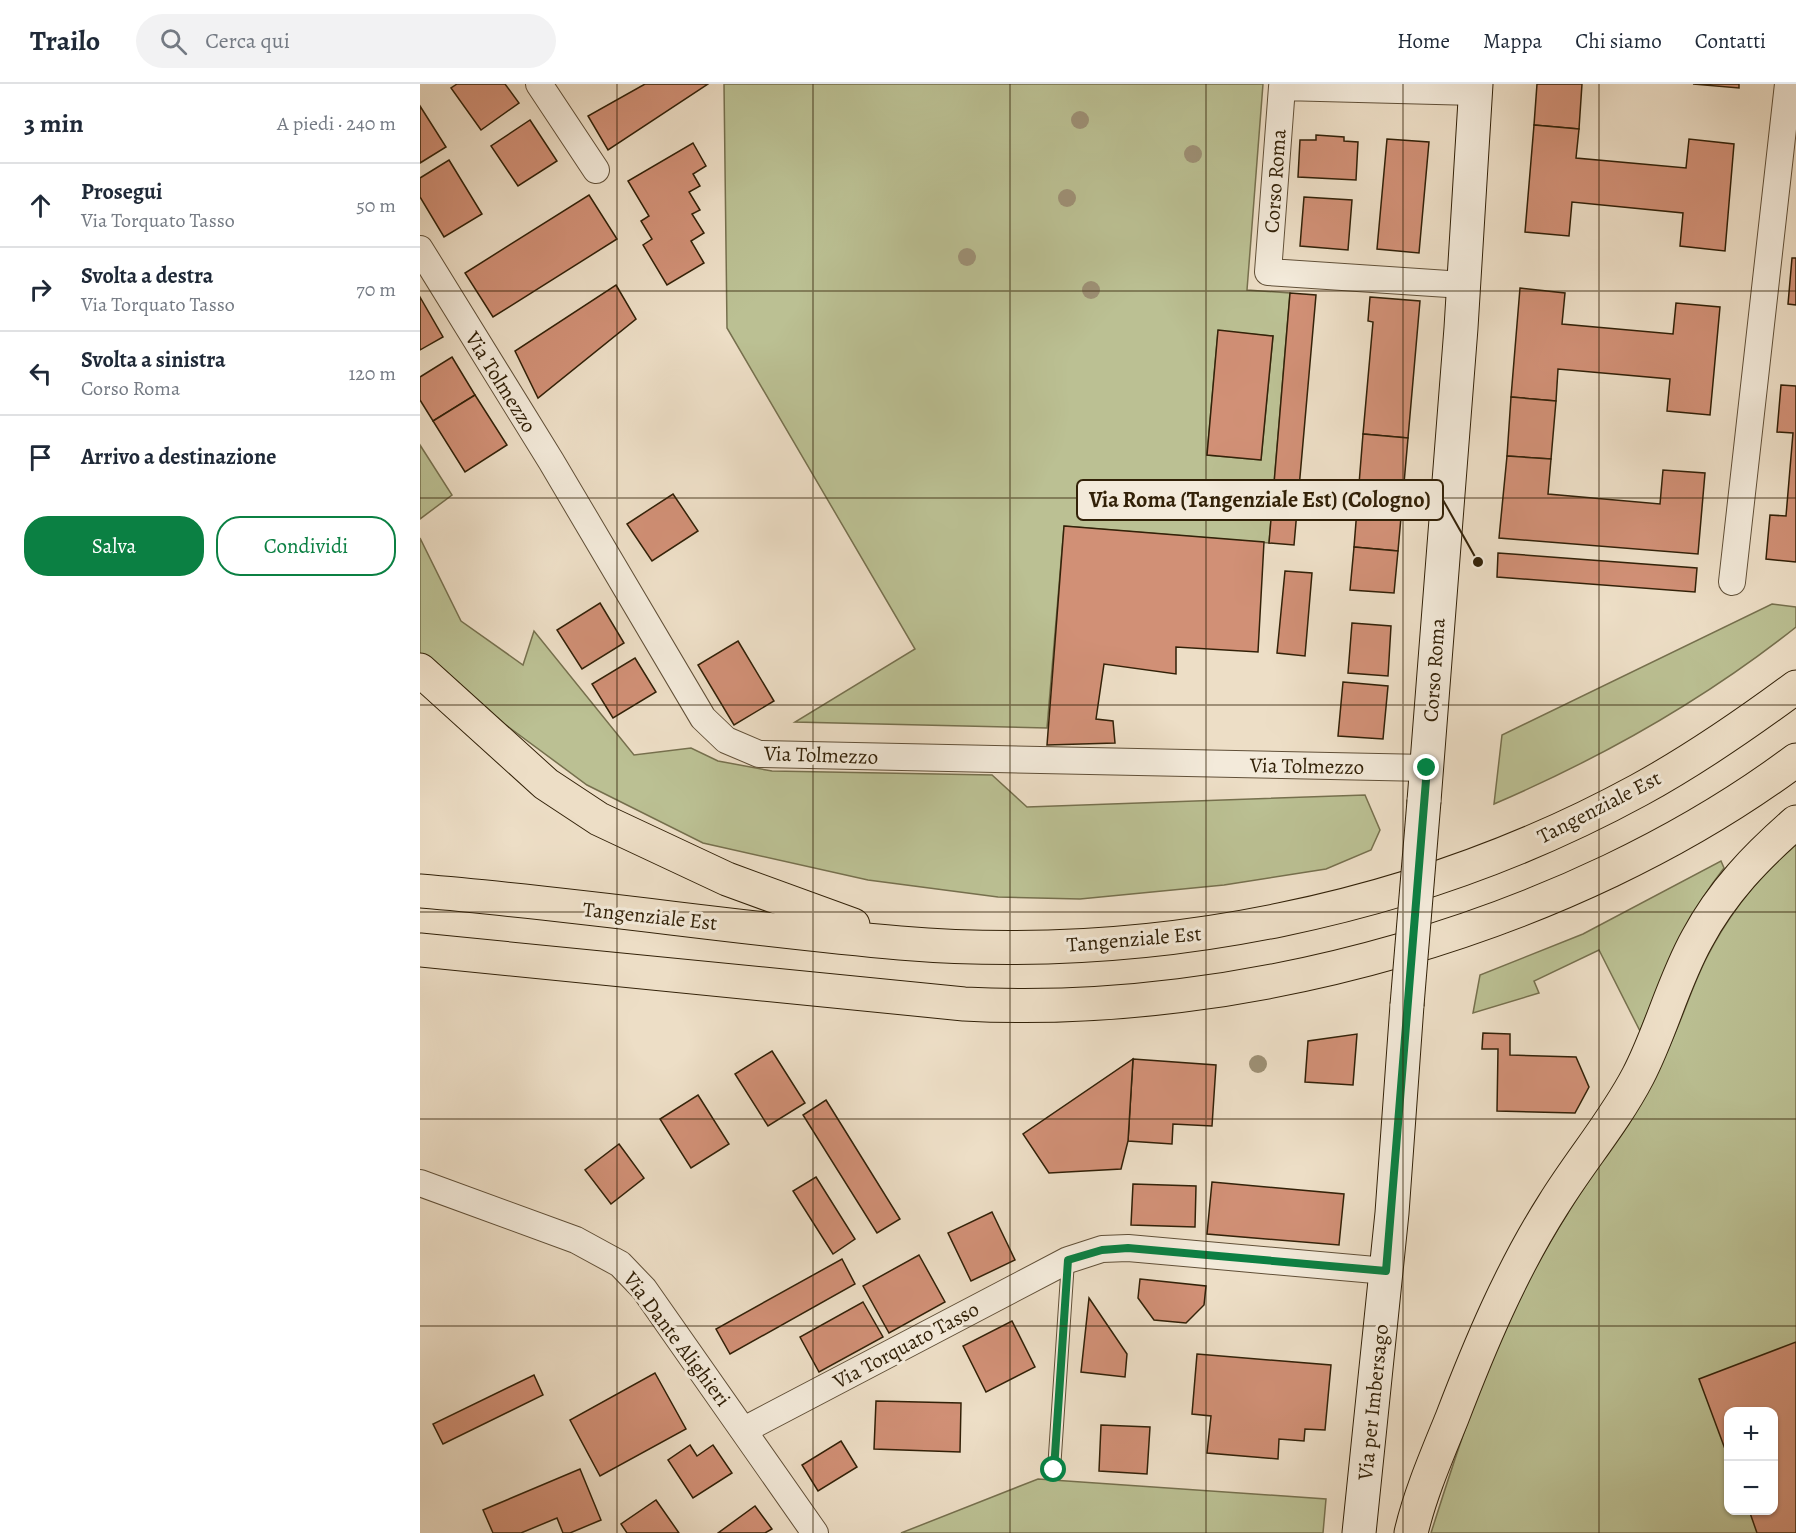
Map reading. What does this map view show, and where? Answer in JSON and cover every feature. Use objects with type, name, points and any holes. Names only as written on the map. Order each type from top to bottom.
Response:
[{"type":"highway","points":[[420,670],[546,784],[599,819],[727,879],[903,943]]},
{"type":"highway","name":"Tangenziale Est","points":[[420,891],[903,943],[1049,946],[1179,936],[1246,926],[1375,896],[1489,858],[1640,790],[1796,687]]},
{"type":"highway","points":[[420,950],[964,1004],[1045,1007],[1148,999],[1322,970],[1475,927],[1533,905],[1627,862],[1701,822],[1796,760]]},
{"type":"highway","points":[[1411,1533],[1462,1390],[1524,1256],[1552,1205],[1621,1106],[1638,1076],[1696,940],[1712,913],[1748,865],[1796,822]]},
{"type":"main road","name":"Corso Roma","points":[[1386,1271],[1427,768],[1463,285],[1475,88]]},
{"type":"main road","name":"Via per Imbersago","points":[[1359,1533],[1386,1271]]},
{"type":"street","points":[[539,84],[596,170]]},
{"type":"street","points":[[1732,582],[1788,84]]},
{"type":"street","name":"Corso Roma","points":[[1463,285],[1268,272],[1282,87],[1475,88]]},
{"type":"street","name":"Via Tolmezzo","points":[[420,249],[551,461],[703,718],[726,740],[759,754],[1427,768]]},
{"type":"street","name":"Via Dante Alighieri","points":[[420,1184],[576,1240],[620,1264],[644,1289],[815,1533]]},
{"type":"street","name":"Via Torquato Tasso","points":[[744,1430],[1068,1260],[1102,1250],[1128,1248],[1386,1271]]},
{"type":"lane","points":[[1054,1470],[1068,1260]]},
{"type":"green space","points":[[724,84],[1263,84],[1247,290],[1290,293],[1269,543],[1064,526],[1047,728],[795,722],[915,649],[727,328]],"holes":[[[1218,331],[1273,336],[1261,460],[1207,455]]]},
{"type":"green space","points":[[420,445],[452,495],[420,519]]},
{"type":"green space","points":[[420,538],[461,621],[523,665],[534,631],[634,755],[691,748],[718,761],[772,771],[992,775],[1027,807],[1365,795],[1380,830],[1371,850],[1326,869],[1224,885],[1080,899],[998,897],[868,880],[703,843],[587,785],[476,703],[420,658]]},
{"type":"green space","points":[[1772,604],[1796,607],[1796,627],[1761,654],[1651,726],[1573,767],[1494,804],[1502,735]]},
{"type":"green space","points":[[1796,843],[1796,1533],[1431,1533],[1481,1385],[1519,1299],[1552,1238],[1627,1121],[1662,1061],[1701,970],[1725,925],[1758,882]]},
{"type":"green space","points":[[1721,861],[1724,868],[1686,926],[1640,1031],[1599,950],[1534,981],[1539,993],[1473,1013],[1480,975],[1583,934]]},
{"type":"green space","points":[[1038,1479],[1326,1499],[1323,1533],[901,1533]]},
{"type":"building","points":[[457,84],[505,84],[519,103],[481,130],[451,88]]},
{"type":"building","points":[[645,84],[708,84],[608,150],[588,116]]},
{"type":"building","points":[[1537,84],[1582,84],[1579,129],[1534,125]]},
{"type":"building","points":[[1693,84],[1739,84],[1739,88]]},
{"type":"building","points":[[420,106],[446,147],[420,163]]},
{"type":"building","points":[[530,120],[557,161],[518,186],[491,146]]},
{"type":"building","points":[[1534,125],[1579,129],[1576,158],[1686,168],[1689,139],[1734,144],[1725,251],[1680,246],[1683,213],[1572,202],[1569,236],[1525,232]]},
{"type":"building","points":[[1316,135],[1344,137],[1344,141],[1358,142],[1356,180],[1298,177],[1300,140],[1316,140]]},
{"type":"building","points":[[1387,139],[1429,142],[1419,253],[1377,249]]},
{"type":"building","points":[[693,143],[706,166],[693,174],[700,186],[689,192],[700,210],[692,214],[704,233],[691,241],[704,263],[667,285],[643,245],[652,239],[641,221],[649,216],[628,181]]},
{"type":"building","points":[[449,160],[482,214],[444,237],[420,197],[420,178]]},
{"type":"building","points":[[589,195],[617,239],[493,317],[465,273]]},
{"type":"building","points":[[1304,197],[1352,200],[1348,250],[1300,246]]},
{"type":"building","points":[[1792,258],[1796,258],[1796,305],[1788,304]]},
{"type":"building","points":[[616,285],[636,319],[538,398],[515,351]]},
{"type":"building","points":[[1520,288],[1565,293],[1562,324],[1673,334],[1676,303],[1720,307],[1710,415],[1667,411],[1670,379],[1558,369],[1556,401],[1511,397]]},
{"type":"building","points":[[1290,293],[1316,295],[1294,545],[1269,543]]},
{"type":"building","points":[[420,297],[443,337],[420,350]]},
{"type":"building","points":[[1370,297],[1420,301],[1408,438],[1363,434],[1373,322],[1368,321]]},
{"type":"building","points":[[1218,330],[1273,336],[1261,460],[1207,455]]},
{"type":"building","points":[[452,357],[475,395],[433,421],[420,400],[420,377]]},
{"type":"building","points":[[1781,385],[1796,386],[1796,562],[1766,559],[1770,515],[1786,516],[1793,433],[1777,432]]},
{"type":"building","points":[[475,395],[507,445],[465,472],[433,421]]},
{"type":"building","points":[[1511,397],[1556,401],[1551,459],[1507,456]]},
{"type":"building","points":[[1363,434],[1408,438],[1398,551],[1354,547]]},
{"type":"building","points":[[1507,456],[1551,459],[1548,494],[1660,504],[1663,470],[1705,473],[1698,554],[1499,538]]},
{"type":"building","points":[[673,494],[698,531],[652,561],[627,524]]},
{"type":"building","points":[[1064,526],[1264,542],[1258,652],[1176,647],[1176,674],[1104,664],[1096,719],[1113,721],[1115,743],[1047,745]]},
{"type":"building","points":[[1354,547],[1398,551],[1394,593],[1350,590]]},
{"type":"building","points":[[1498,553],[1697,568],[1695,592],[1497,577]]},
{"type":"building","points":[[1285,571],[1312,573],[1305,656],[1277,653]]},
{"type":"building","points":[[600,603],[624,643],[582,669],[557,630]]},
{"type":"building","points":[[1352,623],[1391,626],[1388,676],[1348,673]]},
{"type":"building","points":[[738,641],[774,701],[734,725],[698,665]]},
{"type":"building","points":[[635,658],[656,692],[613,718],[592,684]]},
{"type":"building","points":[[1343,682],[1388,686],[1383,739],[1338,736]]},
{"type":"building","points":[[1483,1033],[1510,1034],[1510,1055],[1576,1057],[1589,1087],[1575,1113],[1497,1111],[1498,1049],[1482,1049]]},
{"type":"building","points":[[1357,1034],[1353,1085],[1305,1082],[1308,1041]]},
{"type":"building","points":[[772,1051],[805,1103],[768,1126],[735,1074]]},
{"type":"building","points":[[1133,1059],[1216,1065],[1212,1126],[1173,1124],[1172,1144],[1128,1141]]},
{"type":"building","points":[[1133,1059],[1128,1141],[1121,1169],[1049,1173],[1023,1134]]},
{"type":"building","points":[[698,1095],[729,1144],[691,1168],[660,1119]]},
{"type":"building","points":[[826,1100],[900,1219],[877,1233],[803,1115]]},
{"type":"building","points":[[619,1144],[644,1178],[611,1204],[585,1170]]},
{"type":"building","points":[[816,1177],[855,1239],[833,1254],[793,1191]]},
{"type":"building","points":[[1212,1182],[1344,1194],[1339,1245],[1207,1234]]},
{"type":"building","points":[[1133,1184],[1196,1186],[1195,1227],[1131,1225]]},
{"type":"building","points":[[992,1212],[1015,1260],[971,1281],[948,1233]]},
{"type":"building","points":[[919,1255],[945,1302],[889,1333],[863,1286]]},
{"type":"building","points":[[842,1259],[855,1284],[730,1354],[716,1329]]},
{"type":"building","points":[[1140,1279],[1206,1286],[1204,1305],[1186,1323],[1154,1320],[1138,1298]]},
{"type":"building","points":[[1089,1298],[1127,1354],[1125,1377],[1081,1372]]},
{"type":"building","points":[[863,1302],[883,1337],[819,1372],[800,1337]]},
{"type":"building","points":[[1012,1321],[1035,1367],[986,1392],[963,1346]]},
{"type":"building","points":[[1796,1342],[1796,1533],[1757,1533],[1751,1515],[1778,1515],[1778,1407],[1724,1407],[1724,1446],[1699,1379]]},
{"type":"building","points":[[1197,1354],[1331,1365],[1325,1430],[1305,1429],[1304,1441],[1279,1439],[1278,1459],[1207,1453],[1211,1416],[1192,1414]]},
{"type":"building","points":[[655,1373],[686,1429],[600,1476],[570,1420]]},
{"type":"building","points":[[534,1375],[543,1395],[443,1444],[433,1424]]},
{"type":"building","points":[[876,1401],[961,1403],[960,1452],[874,1449]]},
{"type":"building","points":[[1101,1425],[1150,1427],[1147,1474],[1099,1471]]},
{"type":"building","points":[[841,1441],[857,1467],[818,1491],[802,1465]]},
{"type":"building","points":[[690,1445],[697,1456],[713,1445],[732,1473],[693,1498],[668,1460]]},
{"type":"building","points":[[580,1469],[601,1520],[570,1533],[563,1533],[557,1518],[521,1533],[493,1533],[483,1510]]},
{"type":"building","points":[[656,1500],[679,1533],[627,1533],[621,1524]]},
{"type":"building","points":[[755,1506],[772,1529],[765,1533],[718,1533]]},
{"type":"place","name":"Via Roma (Tangenziale Est) (Cologno)","points":[[1478,562]]},
{"type":"route","points":[[1054,1470],[1068,1260],[1102,1250],[1128,1248],[1386,1271],[1427,768]]}]
